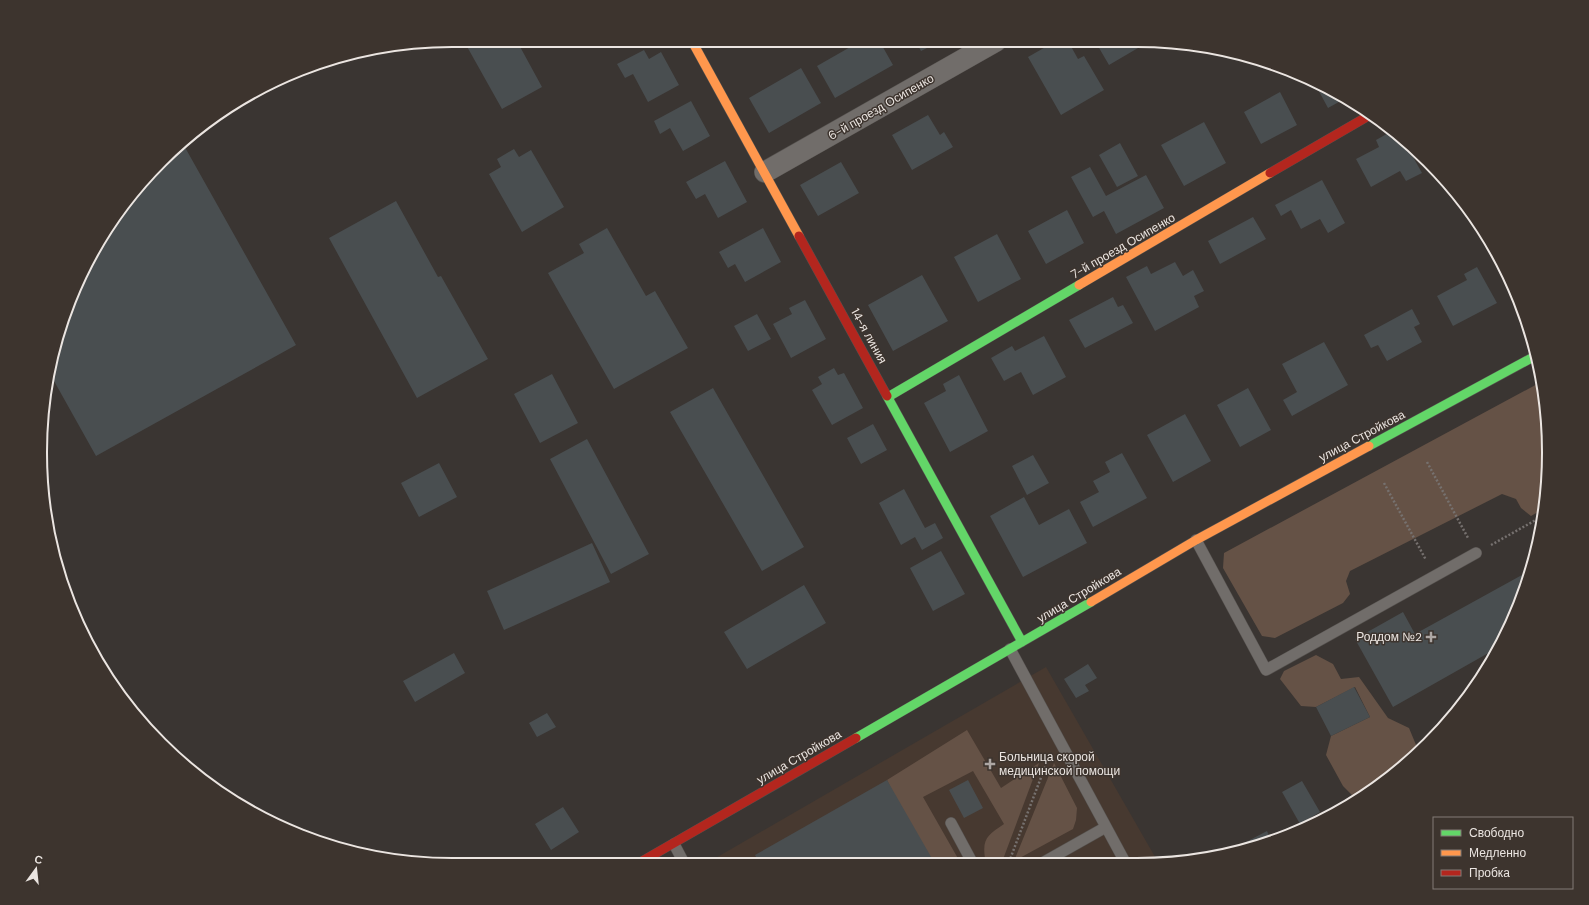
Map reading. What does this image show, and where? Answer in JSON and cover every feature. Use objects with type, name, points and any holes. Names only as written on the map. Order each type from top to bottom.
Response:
[{"type":"street","name":"14-я линия","points":[[696,47],[1022,642]]},
{"type":"street","name":"6-й проезд Осипенко","points":[[765,172],[987,47]]},
{"type":"street","name":"7-й проезд Осипенко","points":[[888,397],[1365,118]]},
{"type":"street","name":"улица Стройкова","points":[[648,858],[1010,650],[1196,540],[1530,358]]},
{"type":"lane","points":[[1196,540],[1266,670],[1476,553]]},
{"type":"lane","points":[[1010,650],[1123,858]]},
{"type":"lane","points":[[951,822],[970,858]]},
{"type":"lane","points":[[1051,858],[1106,827]]},
{"type":"lane","points":[[674,844],[681,858]]},
{"type":"path","points":[[1427,462],[1476,553],[1536,520]]},
{"type":"path","points":[[1384,483],[1435,576]]},
{"type":"path","points":[[1011,858],[1057,736]]},
{"type":"shaded area","points":[[1536,385],[1541,426],[1541,479],[1538,512],[1531,516],[1521,508],[1516,499],[1502,494],[1350,571],[1346,581],[1350,594],[1343,603],[1275,638],[1262,636],[1223,568],[1224,553]]},
{"type":"shaded area","points":[[1316,655],[1333,664],[1341,679],[1359,677],[1388,718],[1409,728],[1416,745],[1383,774],[1353,796],[1343,786],[1326,755],[1331,736],[1370,717],[1355,687],[1316,707],[1301,706],[1280,679],[1284,671]]},
{"type":"shaded area","name":"Больница скорой медицинской помощи","points":[[1046,667],[1155,857],[1136,858],[716,858]]},
{"type":"shaded area","points":[[967,730],[1001,788],[1039,763],[1003,858],[985,858],[985,841],[990,834],[1004,824],[973,771],[923,797],[958,858],[924,858],[887,780]]},
{"type":"shaded area","points":[[1054,763],[1077,808],[1076,820],[1073,829],[1020,858],[1015,858]]},
{"type":"building","points":[[467,47],[520,47],[542,87],[502,109]]},
{"type":"building","points":[[850,47],[883,47],[893,65],[835,98],[817,66]]},
{"type":"building","points":[[919,47],[929,47],[921,51]]},
{"type":"building","points":[[1046,47],[1071,47],[1078,59],[1084,56],[1104,90],[1061,115],[1028,57]]},
{"type":"building","points":[[1098,47],[1140,47],[1109,65]]},
{"type":"building","points":[[644,50],[649,59],[661,52],[679,85],[648,102],[633,74],[625,78],[617,64]]},
{"type":"building","points":[[801,68],[821,103],[769,133],[749,98]]},
{"type":"building","points":[[1318,90],[1340,101],[1328,108]]},
{"type":"building","points":[[1280,92],[1297,125],[1261,144],[1244,112]]},
{"type":"building","points":[[691,101],[710,136],[683,151],[670,128],[660,134],[654,121]]},
{"type":"building","points":[[928,115],[940,135],[944,132],[953,147],[912,170],[892,135]]},
{"type":"building","points":[[1204,122],[1226,163],[1184,186],[1161,145]]},
{"type":"building","points":[[1387,134],[1413,156],[1422,173],[1406,181],[1400,171],[1371,187],[1356,159],[1379,147],[1376,140]]},
{"type":"building","points":[[1120,143],[1138,176],[1117,187],[1099,155]]},
{"type":"building","points":[[185,148],[296,345],[96,456],[54,380],[61,348],[78,297],[101,250],[115,227],[148,185]]},
{"type":"building","points":[[514,149],[519,157],[531,150],[564,207],[522,232],[489,174],[501,167],[497,159]]},
{"type":"building","points":[[725,161],[747,202],[718,218],[705,194],[696,199],[686,182]]},
{"type":"building","points":[[841,162],[859,193],[818,216],[800,185]]},
{"type":"building","points":[[1090,167],[1106,196],[1146,175],[1164,208],[1116,234],[1104,211],[1093,217],[1071,177]]},
{"type":"building","points":[[1322,180],[1345,223],[1328,233],[1320,219],[1301,229],[1291,210],[1281,216],[1275,205]]},
{"type":"building","points":[[396,201],[438,277],[441,276],[488,359],[417,398],[329,238]]},
{"type":"building","points":[[1067,210],[1084,243],[1046,264],[1028,231]]},
{"type":"building","points":[[1253,217],[1266,239],[1220,264],[1208,241]]},
{"type":"building","points":[[607,228],[646,296],[655,291],[688,348],[614,389],[548,273],[584,253],[579,244]]},
{"type":"building","points":[[763,228],[781,262],[745,282],[735,264],[728,268],[719,252]]},
{"type":"building","points":[[997,234],[1021,279],[978,302],[954,257]]},
{"type":"building","points":[[1175,262],[1183,276],[1193,270],[1204,291],[1194,296],[1199,307],[1155,331],[1126,277],[1147,266],[1151,274]]},
{"type":"building","points":[[1477,267],[1497,303],[1453,326],[1437,296],[1467,280],[1464,274]]},
{"type":"building","points":[[922,275],[948,321],[893,351],[868,305]]},
{"type":"building","points":[[1113,297],[1118,307],[1123,305],[1133,323],[1085,348],[1069,320]]},
{"type":"building","points":[[805,300],[826,339],[791,358],[773,324],[792,314],[789,308]]},
{"type":"building","points":[[1412,309],[1420,324],[1414,327],[1422,342],[1387,361],[1378,345],[1371,348],[1364,335]]},
{"type":"building","points":[[757,314],[771,339],[748,351],[734,326]]},
{"type":"building","points":[[1044,336],[1066,377],[1033,395],[1021,372],[1004,381],[991,358],[1012,346],[1015,351]]},
{"type":"building","points":[[1324,342],[1348,385],[1292,416],[1283,400],[1297,392],[1282,364]]},
{"type":"building","points":[[834,368],[838,375],[844,373],[863,408],[832,425],[812,390],[822,384],[818,377]]},
{"type":"building","points":[[552,374],[578,423],[540,443],[514,394]]},
{"type":"building","points":[[959,375],[988,431],[950,452],[924,403],[946,391],[943,384]]},
{"type":"building","points":[[713,388],[804,547],[762,571],[670,412]]},
{"type":"building","points":[[1248,388],[1271,430],[1240,447],[1217,405]]},
{"type":"building","points":[[1185,414],[1211,461],[1173,482],[1147,435]]},
{"type":"building","points":[[873,424],[887,450],[861,464],[847,438]]},
{"type":"building","points":[[587,439],[649,554],[611,574],[550,459]]},
{"type":"building","points":[[1122,453],[1147,498],[1093,527],[1080,502],[1099,492],[1093,481],[1110,472],[1105,462]]},
{"type":"building","points":[[1033,455],[1049,483],[1027,495],[1012,466]]},
{"type":"building","points":[[439,463],[457,497],[419,517],[401,483]]},
{"type":"building","points":[[904,489],[925,528],[935,523],[943,538],[922,550],[915,537],[901,545],[879,503]]},
{"type":"building","points":[[1024,497],[1039,525],[1069,509],[1087,543],[1023,577],[990,516]]},
{"type":"building","points":[[592,543],[610,582],[504,630],[487,591]]},
{"type":"building","points":[[941,551],[965,594],[933,611],[910,568]]},
{"type":"building","name":"Роддом №2","points":[[1523,575],[1511,608],[1489,652],[1393,707],[1355,639],[1403,612],[1415,634]]},
{"type":"building","points":[[804,585],[826,623],[747,669],[724,632]]},
{"type":"building","points":[[454,653],[465,673],[415,702],[403,681]]},
{"type":"building","points":[[1088,664],[1097,678],[1085,685],[1089,691],[1076,698],[1064,679]]},
{"type":"building","points":[[1354,687],[1370,717],[1331,736],[1316,707]]},
{"type":"building","points":[[547,713],[556,727],[537,737],[529,723]]},
{"type":"building","points":[[887,780],[932,858],[756,858],[755,855]]},
{"type":"building","points":[[968,780],[983,808],[964,818],[949,790]]},
{"type":"building","points":[[1302,781],[1320,812],[1300,823],[1282,792]]},
{"type":"building","points":[[563,807],[579,832],[551,850],[535,824]]},
{"type":"building","points":[[1267,831],[1269,835],[1267,836],[1244,843]]},
{"type":"traffic: fast","points":[[888,397],[1079,285]]},
{"type":"traffic: fast","points":[[1369,446],[1531,359]]},
{"type":"traffic: fast","points":[[887,396],[1022,642]]},
{"type":"traffic: fast","points":[[856,738],[1091,602]]},
{"type":"traffic: slow","points":[[695,47],[799,236]]},
{"type":"traffic: slow","points":[[1079,285],[1270,173]]},
{"type":"traffic: slow","points":[[1091,602],[1196,540],[1369,446]]},
{"type":"traffic: jam","points":[[1270,173],[1365,118]]},
{"type":"traffic: jam","points":[[799,236],[887,396]]},
{"type":"traffic: jam","points":[[648,858],[856,738]]},
{"type":"place","name":"Роддом №2","points":[[1431,637]]},
{"type":"place","name":"Больница скорой медицинской помощи","points":[[990,764]]}]
